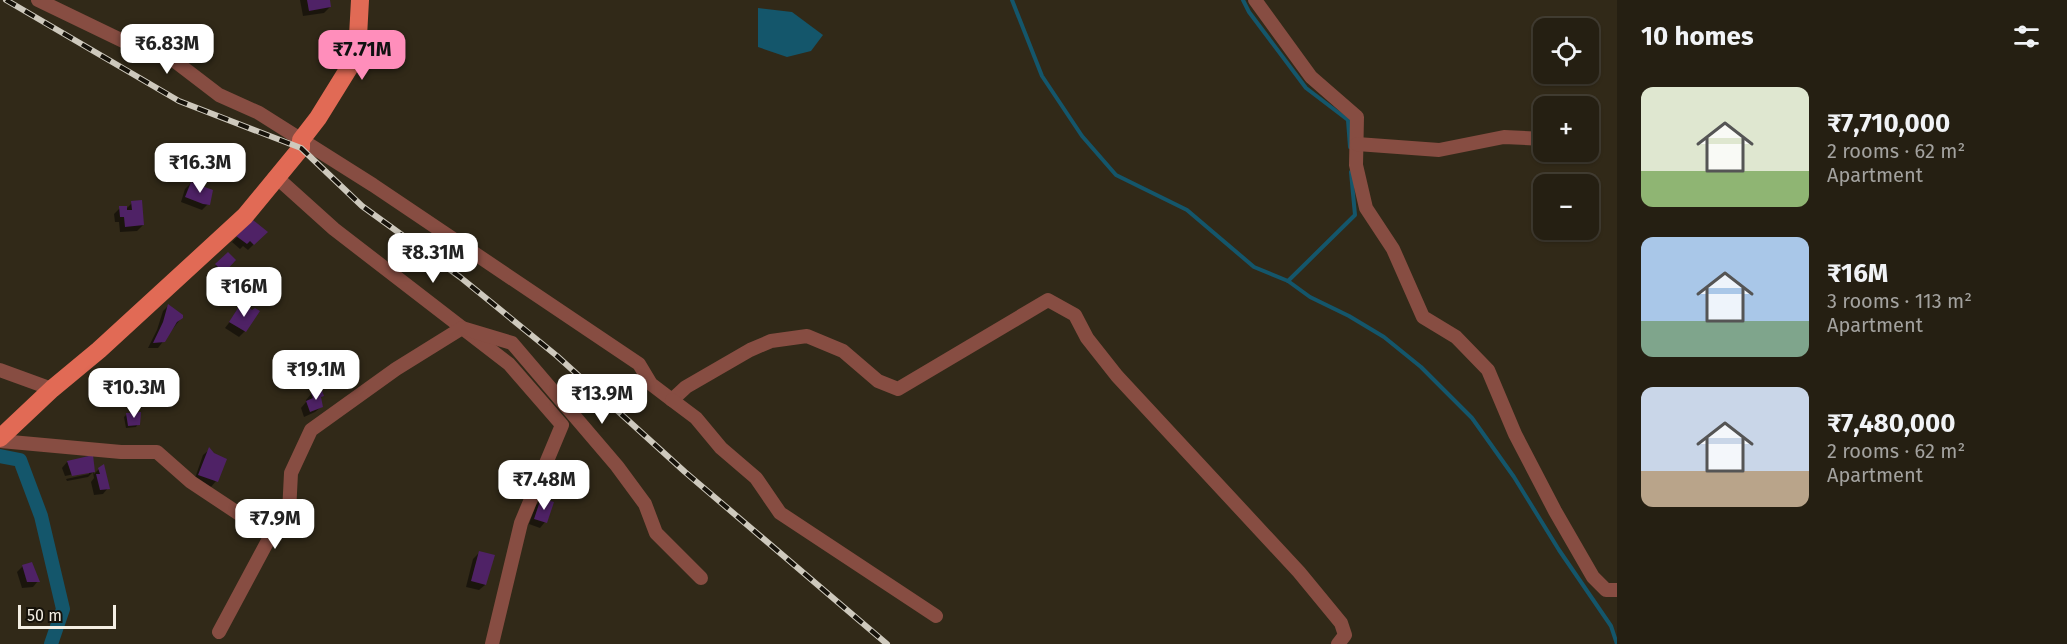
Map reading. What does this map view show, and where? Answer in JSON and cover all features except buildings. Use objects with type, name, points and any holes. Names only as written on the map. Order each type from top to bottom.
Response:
[{"type":"main road","points":[[0,440],[52,389],[99,351],[244,216],[301,148],[301,140],[318,118],[357,55],[360,0]]},
{"type":"street","points":[[38,0],[150,54],[172,58],[219,95],[259,113],[373,185],[639,364],[651,384],[696,418],[721,448],[756,478],[780,513],[936,616]]},
{"type":"street","points":[[1254,0],[1311,77],[1357,117],[1356,165],[1366,208],[1393,249],[1423,317],[1456,337],[1488,370],[1515,434],[1587,567],[1606,590],[1617,590]]},
{"type":"street","points":[[1357,144],[1439,150],[1504,137],[1533,138]]},
{"type":"street","points":[[274,178],[334,229],[509,364],[562,424],[521,523],[492,644]]},
{"type":"street","points":[[672,400],[686,387],[750,350],[771,341],[807,336],[843,351],[878,381],[898,390],[1048,300],[1075,315],[1087,338],[1118,376],[1299,572],[1341,623],[1345,636],[1338,644]]},
{"type":"street","points":[[219,632],[271,535],[289,513],[291,473],[310,430],[396,369],[462,327]]},
{"type":"street","points":[[462,327],[512,343],[617,466],[645,504],[656,533],[701,578]]},
{"type":"street","points":[[0,370],[52,389]]},
{"type":"street","points":[[0,440],[121,452],[157,452],[191,482],[271,535]]},
{"type":"water","points":[[758,8],[792,12],[823,35],[811,51],[787,57],[758,47]]},
{"type":"waterway","points":[[1012,0],[1042,76],[1082,136],[1116,175],[1187,210],[1254,267],[1288,281],[1310,297],[1349,316],[1384,337],[1421,367],[1472,418],[1514,477],[1559,550],[1611,626],[1617,644]]},
{"type":"waterway","points":[[1243,0],[1249,12],[1306,88],[1348,120],[1350,147]]},
{"type":"waterway","points":[[1288,281],[1355,215],[1351,172]]},
{"type":"waterway","points":[[0,456],[20,460],[41,516],[63,609],[51,644]]},
{"type":"railway","points":[[6,0],[179,101],[301,148],[362,206],[460,277],[557,356],[685,472],[887,644]]}]
